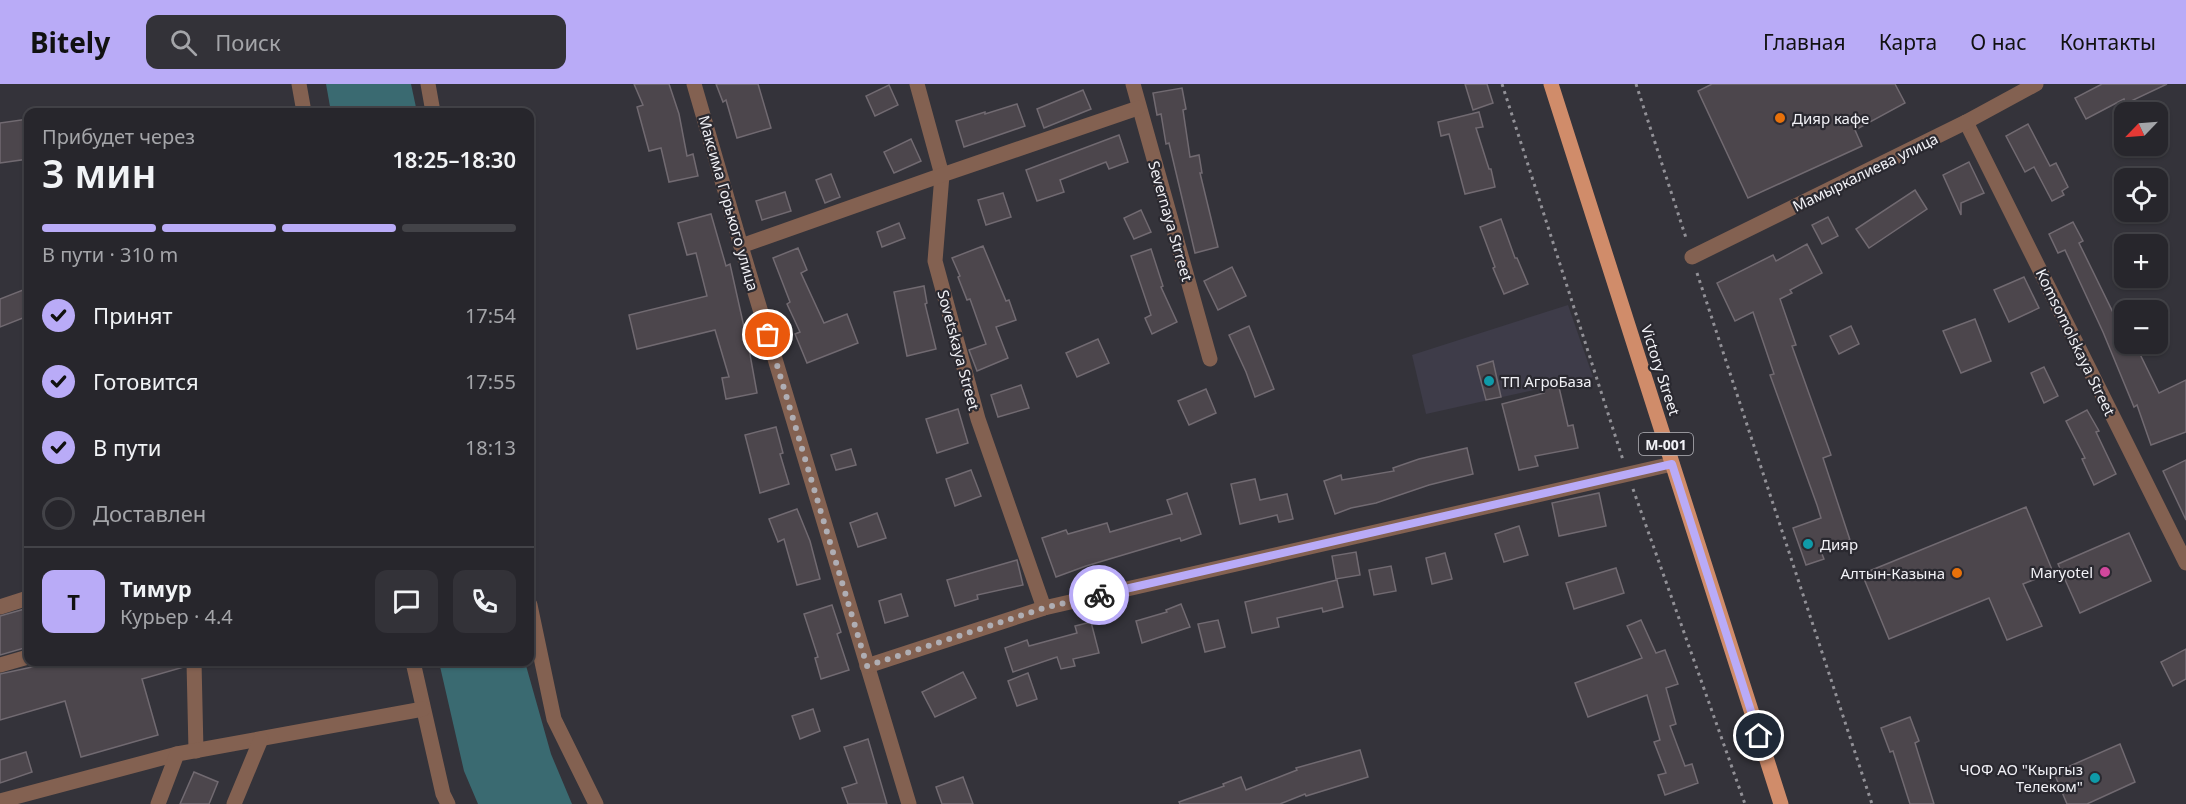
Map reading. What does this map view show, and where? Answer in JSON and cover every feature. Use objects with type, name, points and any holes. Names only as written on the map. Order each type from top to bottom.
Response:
[{"type":"main road","name":"Victory Street","points":[[1551,84],[1781,804]]},
{"type":"street","points":[[299,84],[303,108]]},
{"type":"street","points":[[428,84],[432,108]]},
{"type":"street","name":"Максима Горького улица","points":[[694,84],[909,804]]},
{"type":"street","name":"Sovetskaya Street","points":[[917,84],[942,175],[935,261],[978,420],[1044,608]]},
{"type":"street","name":"Severnaya Strreet","points":[[1133,84],[1210,358]]},
{"type":"street","name":"Мамыркалиева улица","points":[[1692,257],[1966,122],[2036,84]]},
{"type":"street","points":[[741,246],[1138,108]]},
{"type":"street","name":"Komsomolskaya Street","points":[[1966,122],[2186,563]]},
{"type":"street","points":[[867,666],[1044,608],[1672,464]]},
{"type":"street","points":[[0,607],[24,599]]},
{"type":"street","points":[[534,624],[554,719],[597,804]]},
{"type":"street","points":[[0,665],[24,658]]},
{"type":"street","points":[[195,666],[196,751]]},
{"type":"street","points":[[414,666],[443,794],[448,804]]},
{"type":"street","points":[[0,801],[177,754],[423,709]]},
{"type":"street","points":[[234,804],[261,739]]},
{"type":"street","points":[[158,804],[177,754]]},
{"type":"path","points":[[1502,84],[1628,474],[1746,804]]},
{"type":"path","points":[[1636,84],[1872,804]]},
{"type":"shaded area","points":[[1568,305],[1593,377],[1426,414],[1412,355]]},
{"type":"water","points":[[326,84],[411,84],[416,108],[330,108]]},
{"type":"water","points":[[440,666],[526,666],[551,754],[572,804],[478,804],[464,771]]},
{"type":"building","points":[[634,84],[669,84],[679,114],[687,156],[693,154],[698,176],[669,182],[661,148],[649,151],[637,107],[643,105]]},
{"type":"building","points":[[716,84],[758,84],[771,128],[737,138],[726,100],[723,102]]},
{"type":"building","points":[[1465,84],[1487,84],[1493,103],[1473,110]]},
{"type":"building","name":"Дияр кафе","points":[[1712,84],[1895,84],[1905,103],[1855,130],[1862,146],[1748,198],[1698,91]]},
{"type":"building","points":[[2102,84],[2167,84],[2129,102],[2125,102],[2124,99],[2114,102],[2114,104],[2086,119],[2075,98]]},
{"type":"building","points":[[889,85],[898,105],[875,116],[866,96]]},
{"type":"building","points":[[1182,88],[1190,157],[1199,155],[1202,173],[1200,173],[1218,247],[1195,253],[1169,143],[1166,144],[1161,114],[1157,115],[1153,93]]},
{"type":"building","points":[[1083,90],[1091,109],[1044,128],[1037,109]]},
{"type":"building","points":[[1017,104],[1025,126],[964,147],[956,121]]},
{"type":"building","points":[[1479,112],[1483,127],[1476,128],[1495,187],[1465,194],[1449,134],[1441,136],[1438,122]]},
{"type":"building","points":[[24,120],[24,160],[0,163],[0,123]]},
{"type":"building","points":[[2028,124],[2050,166],[2056,163],[2068,187],[2062,191],[2064,195],[2052,201],[2034,167],[2025,172],[2006,136]]},
{"type":"building","points":[[1119,135],[1128,162],[1109,169],[1106,162],[1060,180],[1064,192],[1037,201],[1026,170]]},
{"type":"building","points":[[911,139],[921,161],[894,173],[884,152]]},
{"type":"building","points":[[1969,162],[1984,193],[1961,203],[1961,215],[1943,175]]},
{"type":"building","points":[[831,174],[840,197],[825,203],[816,180]]},
{"type":"building","points":[[1915,190],[1927,209],[1869,248],[1856,229]]},
{"type":"building","points":[[785,192],[791,211],[762,220],[756,201]]},
{"type":"building","points":[[1003,193],[1011,217],[986,225],[978,200]]},
{"type":"building","points":[[1141,210],[1151,232],[1134,239],[1124,218]]},
{"type":"building","points":[[711,214],[726,266],[730,264],[744,327],[746,327],[752,348],[749,349],[757,393],[726,399],[722,378],[729,377],[715,330],[637,349],[629,315],[707,296],[696,253],[687,255],[678,223]]},
{"type":"building","points":[[1828,217],[1838,236],[1822,244],[1812,225]]},
{"type":"building","points":[[1501,219],[1515,258],[1528,284],[1504,294],[1480,227]]},
{"type":"building","points":[[2073,222],[2083,241],[2079,243],[2114,315],[2114,354],[2140,354],[2159,393],[2186,380],[2186,432],[2151,445],[2137,405],[2134,407],[2065,250],[2058,253],[2049,234]]},
{"type":"building","points":[[899,223],[905,238],[882,247],[877,232]]},
{"type":"building","points":[[1807,244],[1822,273],[1790,290],[1792,293],[1780,299],[1796,345],[1792,346],[1831,455],[1823,458],[1850,540],[1820,549],[1824,559],[1806,565],[1793,528],[1821,518],[1817,505],[1770,375],[1774,374],[1753,312],[1735,321],[1717,283],[1773,255],[1776,261]]},
{"type":"building","points":[[983,246],[1016,320],[996,327],[1008,358],[977,371],[969,350],[986,344],[952,258]]},
{"type":"building","points":[[798,248],[807,270],[801,273],[824,323],[847,314],[858,343],[807,363],[795,334],[800,332],[787,304],[790,302],[773,258]]},
{"type":"building","points":[[1151,249],[1163,286],[1161,287],[1177,322],[1152,334],[1145,318],[1151,315],[1131,256]]},
{"type":"building","points":[[1232,267],[1246,296],[1218,310],[1204,281]]},
{"type":"building","points":[[2024,277],[2039,308],[2009,322],[1994,290]]},
{"type":"building","points":[[924,286],[927,303],[925,304],[936,349],[907,356],[894,292]]},
{"type":"building","points":[[24,290],[24,318],[0,327],[0,299]]},
{"type":"building","points":[[1975,319],[1991,361],[1961,373],[1943,331]]},
{"type":"building","points":[[1249,326],[1274,389],[1255,397],[1229,335]]},
{"type":"building","points":[[1851,326],[1859,344],[1839,354],[1830,336]]},
{"type":"building","points":[[1098,339],[1109,363],[1077,377],[1066,353]]},
{"type":"building","name":"ТП АгроБаза","points":[[1493,361],[1501,397],[1486,400],[1477,366]]},
{"type":"building","points":[[2044,367],[2058,396],[2044,403],[2031,373]]},
{"type":"building","points":[[1558,383],[1568,426],[1573,425],[1578,448],[1535,456],[1538,466],[1519,470],[1502,404],[1544,393],[1543,386]]},
{"type":"building","points":[[1021,385],[1029,408],[998,417],[991,395]]},
{"type":"building","points":[[1206,389],[1216,413],[1189,425],[1178,401]]},
{"type":"building","points":[[958,409],[968,443],[937,453],[926,419]]},
{"type":"building","points":[[2087,410],[2099,431],[2096,432],[2116,474],[2094,485],[2082,459],[2085,458],[2066,421]]},
{"type":"building","points":[[776,427],[783,453],[780,454],[789,484],[760,493],[745,435]]},
{"type":"building","points":[[1467,448],[1473,474],[1335,514],[1324,481],[1341,475],[1342,480],[1394,471],[1393,468],[1419,459]]},
{"type":"building","points":[[851,449],[856,465],[836,470],[831,455]]},
{"type":"building","points":[[2186,460],[2186,520],[2163,471]]},
{"type":"building","points":[[971,470],[981,496],[955,506],[946,479]]},
{"type":"building","points":[[1255,479],[1260,500],[1287,494],[1293,519],[1279,522],[1277,515],[1240,524],[1231,484]]},
{"type":"building","points":[[1187,493],[1201,534],[1181,541],[1180,538],[1056,577],[1042,538],[1066,530],[1068,534],[1107,523],[1110,532],[1172,514],[1167,500]]},
{"type":"building","points":[[1599,493],[1606,526],[1559,536],[1552,503]]},
{"type":"building","name":"Алтын-Казына","points":[[2026,507],[2053,572],[2023,584],[2042,626],[2007,640],[1989,598],[1889,639],[1862,574]]},
{"type":"building","points":[[797,509],[810,541],[820,579],[797,585],[784,539],[778,542],[769,519]]},
{"type":"building","points":[[877,513],[886,538],[858,547],[850,523]]},
{"type":"building","points":[[1519,526],[1528,555],[1504,562],[1495,534]]},
{"type":"building","name":"Maryotel","points":[[2129,533],[2151,581],[2080,613],[2058,564]]},
{"type":"building","points":[[1356,552],[1360,575],[1336,579],[1332,556]]},
{"type":"building","points":[[1445,553],[1452,579],[1432,584],[1426,558]]},
{"type":"building","points":[[1017,560],[1023,585],[977,595],[978,599],[955,606],[947,580]]},
{"type":"building","points":[[1391,566],[1396,591],[1374,595],[1369,570]]},
{"type":"building","points":[[1616,568],[1624,593],[1574,609],[1566,583]]},
{"type":"building","points":[[1337,580],[1343,607],[1323,612],[1322,608],[1277,618],[1279,627],[1252,633],[1245,602]]},
{"type":"building","points":[[901,594],[908,616],[885,623],[879,601]]},
{"type":"building","points":[[1181,604],[1190,627],[1142,643],[1136,621],[1167,612],[1166,610]]},
{"type":"building","points":[[832,605],[841,632],[837,634],[849,670],[821,679],[815,658],[818,657],[804,614]]},
{"type":"building","points":[[24,609],[24,648],[0,655],[0,616]]},
{"type":"building","points":[[1218,620],[1225,647],[1205,652],[1198,624]]},
{"type":"building","points":[[1641,620],[1656,653],[1665,650],[1678,684],[1666,688],[1676,724],[1670,726],[1685,766],[1692,764],[1698,783],[1665,795],[1658,775],[1666,773],[1654,742],[1660,740],[1647,695],[1588,717],[1575,683],[1642,658],[1627,626]]},
{"type":"building","points":[[1091,622],[1099,653],[1073,659],[1075,666],[1061,669],[1057,657],[1013,672],[1005,648],[1027,640],[1029,646],[1077,633],[1075,626]]},
{"type":"building","points":[[2186,649],[2186,679],[2173,686],[2161,662]]},
{"type":"building","points":[[37,666],[184,666],[142,679],[158,735],[81,757],[65,701],[0,720],[0,674]]},
{"type":"building","points":[[963,672],[976,698],[935,717],[922,692]]},
{"type":"building","points":[[1028,673],[1037,699],[1017,706],[1008,681]]},
{"type":"building","points":[[813,709],[820,731],[800,739],[792,716]]},
{"type":"building","points":[[1910,717],[1919,741],[1915,743],[1934,804],[1910,804],[1893,751],[1890,752],[1881,728]]},
{"type":"building","points":[[868,739],[887,804],[848,804],[842,788],[857,783],[844,747]]},
{"type":"building","name":"ЧОФ АО \"Кыргыз Телеком\"","points":[[2120,744],[2135,782],[2087,804],[2067,804],[2054,773]]},
{"type":"building","points":[[1360,750],[1368,777],[1306,796],[1305,794],[1280,804],[1180,804],[1179,802],[1224,786],[1223,784],[1241,777],[1246,790],[1297,770],[1296,768]]},
{"type":"building","points":[[26,752],[32,772],[0,783],[0,760]]},
{"type":"building","points":[[194,772],[218,782],[209,804],[180,804]]},
{"type":"building","points":[[963,777],[973,804],[942,804],[936,787]]},
{"type":"way so far","points":[[768,335],[867,666],[1044,608],[1099,595]]},
{"type":"place","name":"Дияр кафе","points":[[1780,118]]},
{"type":"place","name":"ТП АгроБаза","points":[[1489,381]]},
{"type":"place","name":"Дияр","points":[[1808,544]]},
{"type":"place","name":"Maryotel","points":[[2105,572]]},
{"type":"place","name":"Алтын-Казына","points":[[1957,573]]},
{"type":"place","name":"ЧОФ АО \"Кыргыз Телеком\"","points":[[2095,778]]},
{"type":"route","points":[[1099,595],[1672,464],[1759,736]]}]
